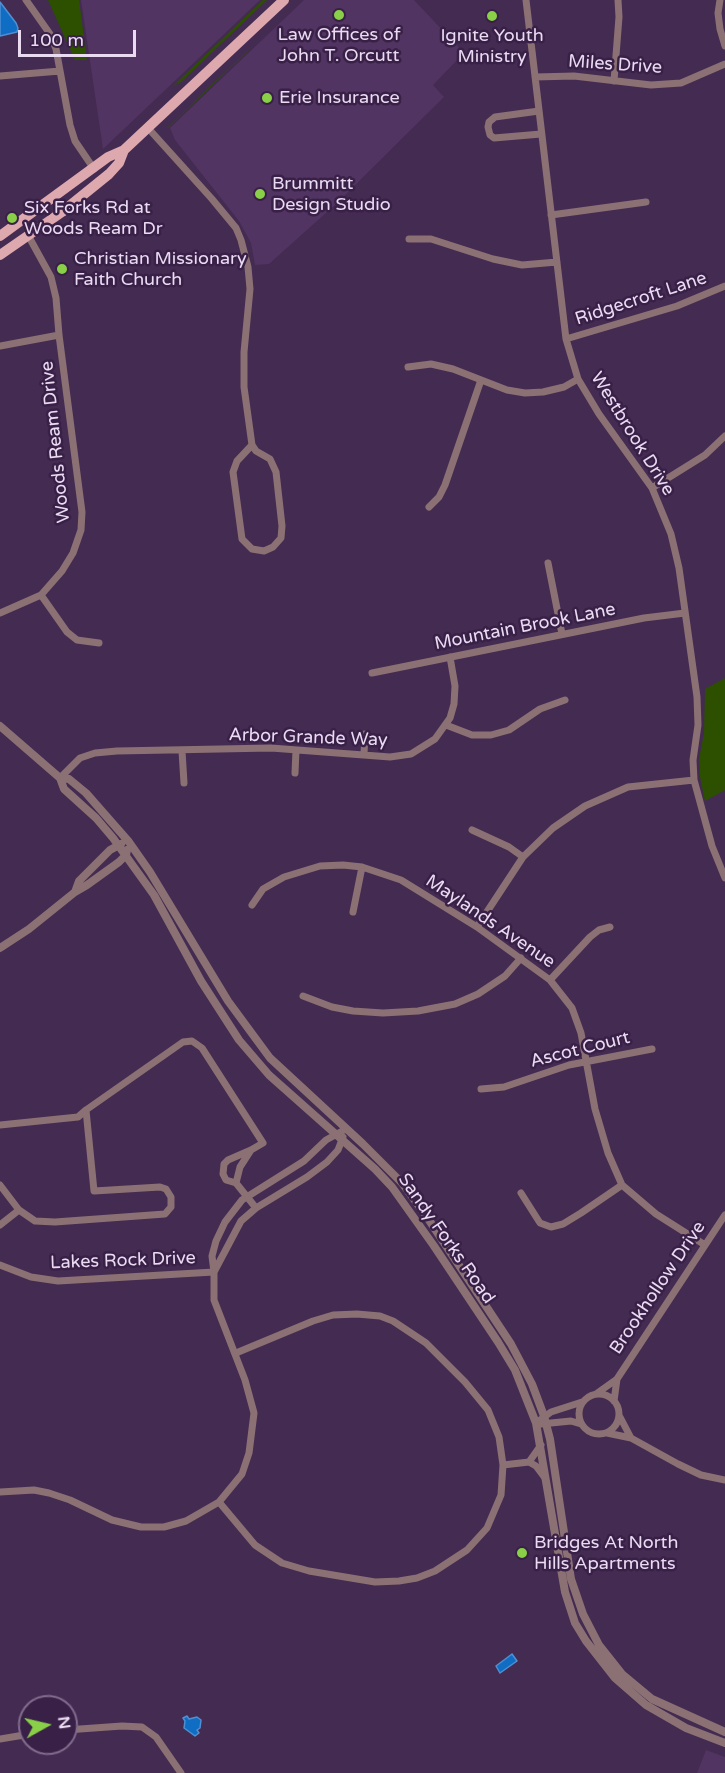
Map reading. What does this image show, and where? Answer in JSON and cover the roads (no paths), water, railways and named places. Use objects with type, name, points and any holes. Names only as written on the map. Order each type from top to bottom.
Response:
[{"type":"main road","points":[[0,236],[114,153],[124,150],[284,0]]},
{"type":"main road","points":[[0,255],[29,237],[109,174],[119,163],[124,150]]},
{"type":"street","points":[[26,0],[50,34],[56,49],[75,141],[94,169]]},
{"type":"street","name":"Westbrook Drive","points":[[526,0],[567,339],[578,379],[599,414],[652,488],[674,544],[697,697],[698,725],[693,760],[694,780],[712,846],[725,878]]},
{"type":"street","points":[[614,81],[619,17],[618,0]]},
{"type":"street","points":[[720,0],[718,13],[725,46]]},
{"type":"street","name":"Miles Drive","points":[[535,77],[574,76],[651,85],[681,83],[725,64]]},
{"type":"street","points":[[0,76],[60,71]]},
{"type":"street","points":[[539,111],[495,117],[489,122],[488,127],[490,135],[494,138],[542,134]]},
{"type":"street","points":[[148,128],[212,199],[236,228],[241,240],[248,267],[250,289],[244,352],[244,387],[252,445],[256,451],[270,459],[276,472],[282,526],[281,538],[273,547],[264,551],[252,549],[242,539],[233,472],[237,461],[252,445]]},
{"type":"street","points":[[551,214],[646,201]]},
{"type":"street","name":"Woods Ream Drive","points":[[0,613],[41,595],[62,572],[73,553],[81,530],[82,512],[56,298],[51,277],[29,237]]},
{"type":"street","points":[[409,239],[431,238],[493,259],[522,265],[557,262]]},
{"type":"street","name":"Ridgecroft Lane","points":[[567,339],[677,306],[725,286]]},
{"type":"street","points":[[0,346],[59,336]]},
{"type":"street","points":[[408,367],[431,363],[507,390],[525,393],[564,387],[578,379]]},
{"type":"street","points":[[429,507],[439,497],[445,485],[481,380]]},
{"type":"street","points":[[652,488],[705,455],[725,436]]},
{"type":"street","points":[[548,563],[562,634]]},
{"type":"street","points":[[41,595],[66,632],[77,639],[99,643]]},
{"type":"street","name":"Mountain Brook Lane","points":[[372,673],[644,618],[685,613]]},
{"type":"street","name":"Arbor Grande Way","points":[[60,778],[80,758],[95,753],[271,748],[390,757],[411,754],[435,739],[446,725],[454,704],[455,686],[450,657]]},
{"type":"street","points":[[446,725],[472,735],[491,735],[509,730],[540,709],[565,700]]},
{"type":"street","name":"Sandy Forks Road","points":[[0,726],[60,778],[64,789],[96,818],[118,844],[154,895],[201,981],[239,1040],[269,1075],[375,1169],[392,1187],[434,1246],[515,1370],[536,1423],[541,1445],[564,1592],[575,1623],[586,1641],[615,1678],[646,1706],[686,1728],[725,1743]]},
{"type":"street","points":[[364,754],[365,734]]},
{"type":"street","points":[[295,773],[296,750]]},
{"type":"street","points":[[182,751],[184,783]]},
{"type":"street","name":"Sandy Forks Road","points":[[60,778],[69,779],[86,793],[129,842],[150,872],[228,1001],[270,1058],[402,1183],[428,1217],[511,1344],[532,1384],[545,1420],[571,1579],[583,1614],[599,1646],[622,1674],[652,1699],[725,1732]]},
{"type":"street","points":[[477,927],[523,857],[553,828],[585,806],[628,787],[694,780]]},
{"type":"street","points":[[472,830],[508,847],[523,857]]},
{"type":"street","points":[[0,948],[126,855],[129,842],[118,844],[79,881],[75,892]]},
{"type":"street","name":"Maylands Avenue","points":[[252,905],[263,889],[284,877],[320,866],[362,867],[401,880],[477,927],[521,958],[550,980],[572,1008],[581,1033],[595,1109],[608,1153],[622,1185],[656,1214],[705,1245]]},
{"type":"street","points":[[353,912],[362,867]]},
{"type":"street","points":[[550,980],[590,937],[599,930],[610,927]]},
{"type":"street","points":[[303,996],[332,1007],[354,1011],[382,1013],[418,1011],[455,1004],[478,994],[505,976],[521,958]]},
{"type":"street","points":[[0,1125],[78,1117],[183,1042],[192,1041],[202,1048],[263,1143],[224,1164],[225,1180],[236,1182]]},
{"type":"street","name":"Ascot Court","points":[[481,1089],[495,1089],[550,1070],[652,1049]]},
{"type":"street","points":[[0,1185],[19,1209],[35,1221],[55,1222],[165,1214],[171,1207],[171,1197],[166,1189],[160,1187],[94,1191],[86,1110]]},
{"type":"street","points":[[0,1492],[34,1490],[49,1493],[70,1500],[112,1520],[141,1527],[164,1527],[186,1521],[219,1502],[242,1474],[249,1453],[254,1413],[246,1380],[214,1300],[212,1256],[216,1241],[225,1222],[242,1200],[304,1161],[326,1140],[338,1137],[346,1129]]},
{"type":"street","points":[[214,1272],[241,1221],[256,1208],[327,1162],[338,1150],[338,1137]]},
{"type":"street","points":[[251,1150],[236,1175],[236,1182],[256,1208]]},
{"type":"street","points":[[237,1156],[242,1164]]},
{"type":"street","points":[[521,1193],[540,1223],[551,1227],[563,1224],[582,1213],[622,1185]]},
{"type":"street","points":[[0,1225],[19,1209]]},
{"type":"street","name":"Brookhollow Drive","points":[[545,1420],[582,1404],[617,1378],[725,1215]]},
{"type":"street","name":"Lakes Rock Drive","points":[[0,1264],[31,1277],[58,1281],[214,1272]]},
{"type":"street","points":[[219,1502],[255,1545],[282,1563],[309,1571],[375,1582],[417,1578],[435,1571],[460,1555],[487,1528],[501,1495],[503,1465],[499,1437],[488,1410],[465,1382],[426,1343],[393,1321],[380,1316],[333,1315],[236,1353]]},
{"type":"street","name":"Brookhollow Drive","points":[[617,1378],[614,1401],[619,1418],[631,1438]]},
{"type":"street","points":[[596,1394],[606,1395],[614,1401]]},
{"type":"street","points":[[582,1404],[578,1415],[581,1424],[589,1432],[601,1435],[607,1433],[612,1430],[619,1418]]},
{"type":"street","points":[[536,1423],[545,1420],[581,1424]]},
{"type":"street","points":[[607,1433],[631,1438],[701,1475],[725,1480]]},
{"type":"street","points":[[529,1462],[541,1445]]},
{"type":"street","points":[[503,1465],[529,1462],[536,1466],[546,1480]]},
{"type":"street","points":[[78,1729],[122,1726],[142,1728],[156,1737],[181,1773]]},
{"type":"street","points":[[0,1739],[18,1736]]},
{"type":"water","points":[[0,2],[16,23],[17,32],[0,36]]},
{"type":"water","points":[[512,1654],[517,1661],[500,1673],[496,1666]]},
{"type":"water","points":[[187,1716],[189,1719],[197,1717],[201,1720],[200,1728],[197,1730],[199,1733],[195,1736],[184,1728],[183,1718]]},
{"type":"place","name":"Law Offices of John T. Orcutt","points":[[339,15]]},
{"type":"place","name":"Ignite Youth Ministry","points":[[492,16]]},
{"type":"place","name":"Erie Insurance","points":[[267,98]]},
{"type":"place","name":"Brummitt Design Studio","points":[[260,194]]},
{"type":"place","name":"Six Forks Rd at Woods Ream Dr","points":[[12,218]]},
{"type":"place","name":"Christian Missionary Faith Church","points":[[62,269]]},
{"type":"place","name":"Bridges At North Hills Apartments","points":[[522,1553]]}]
